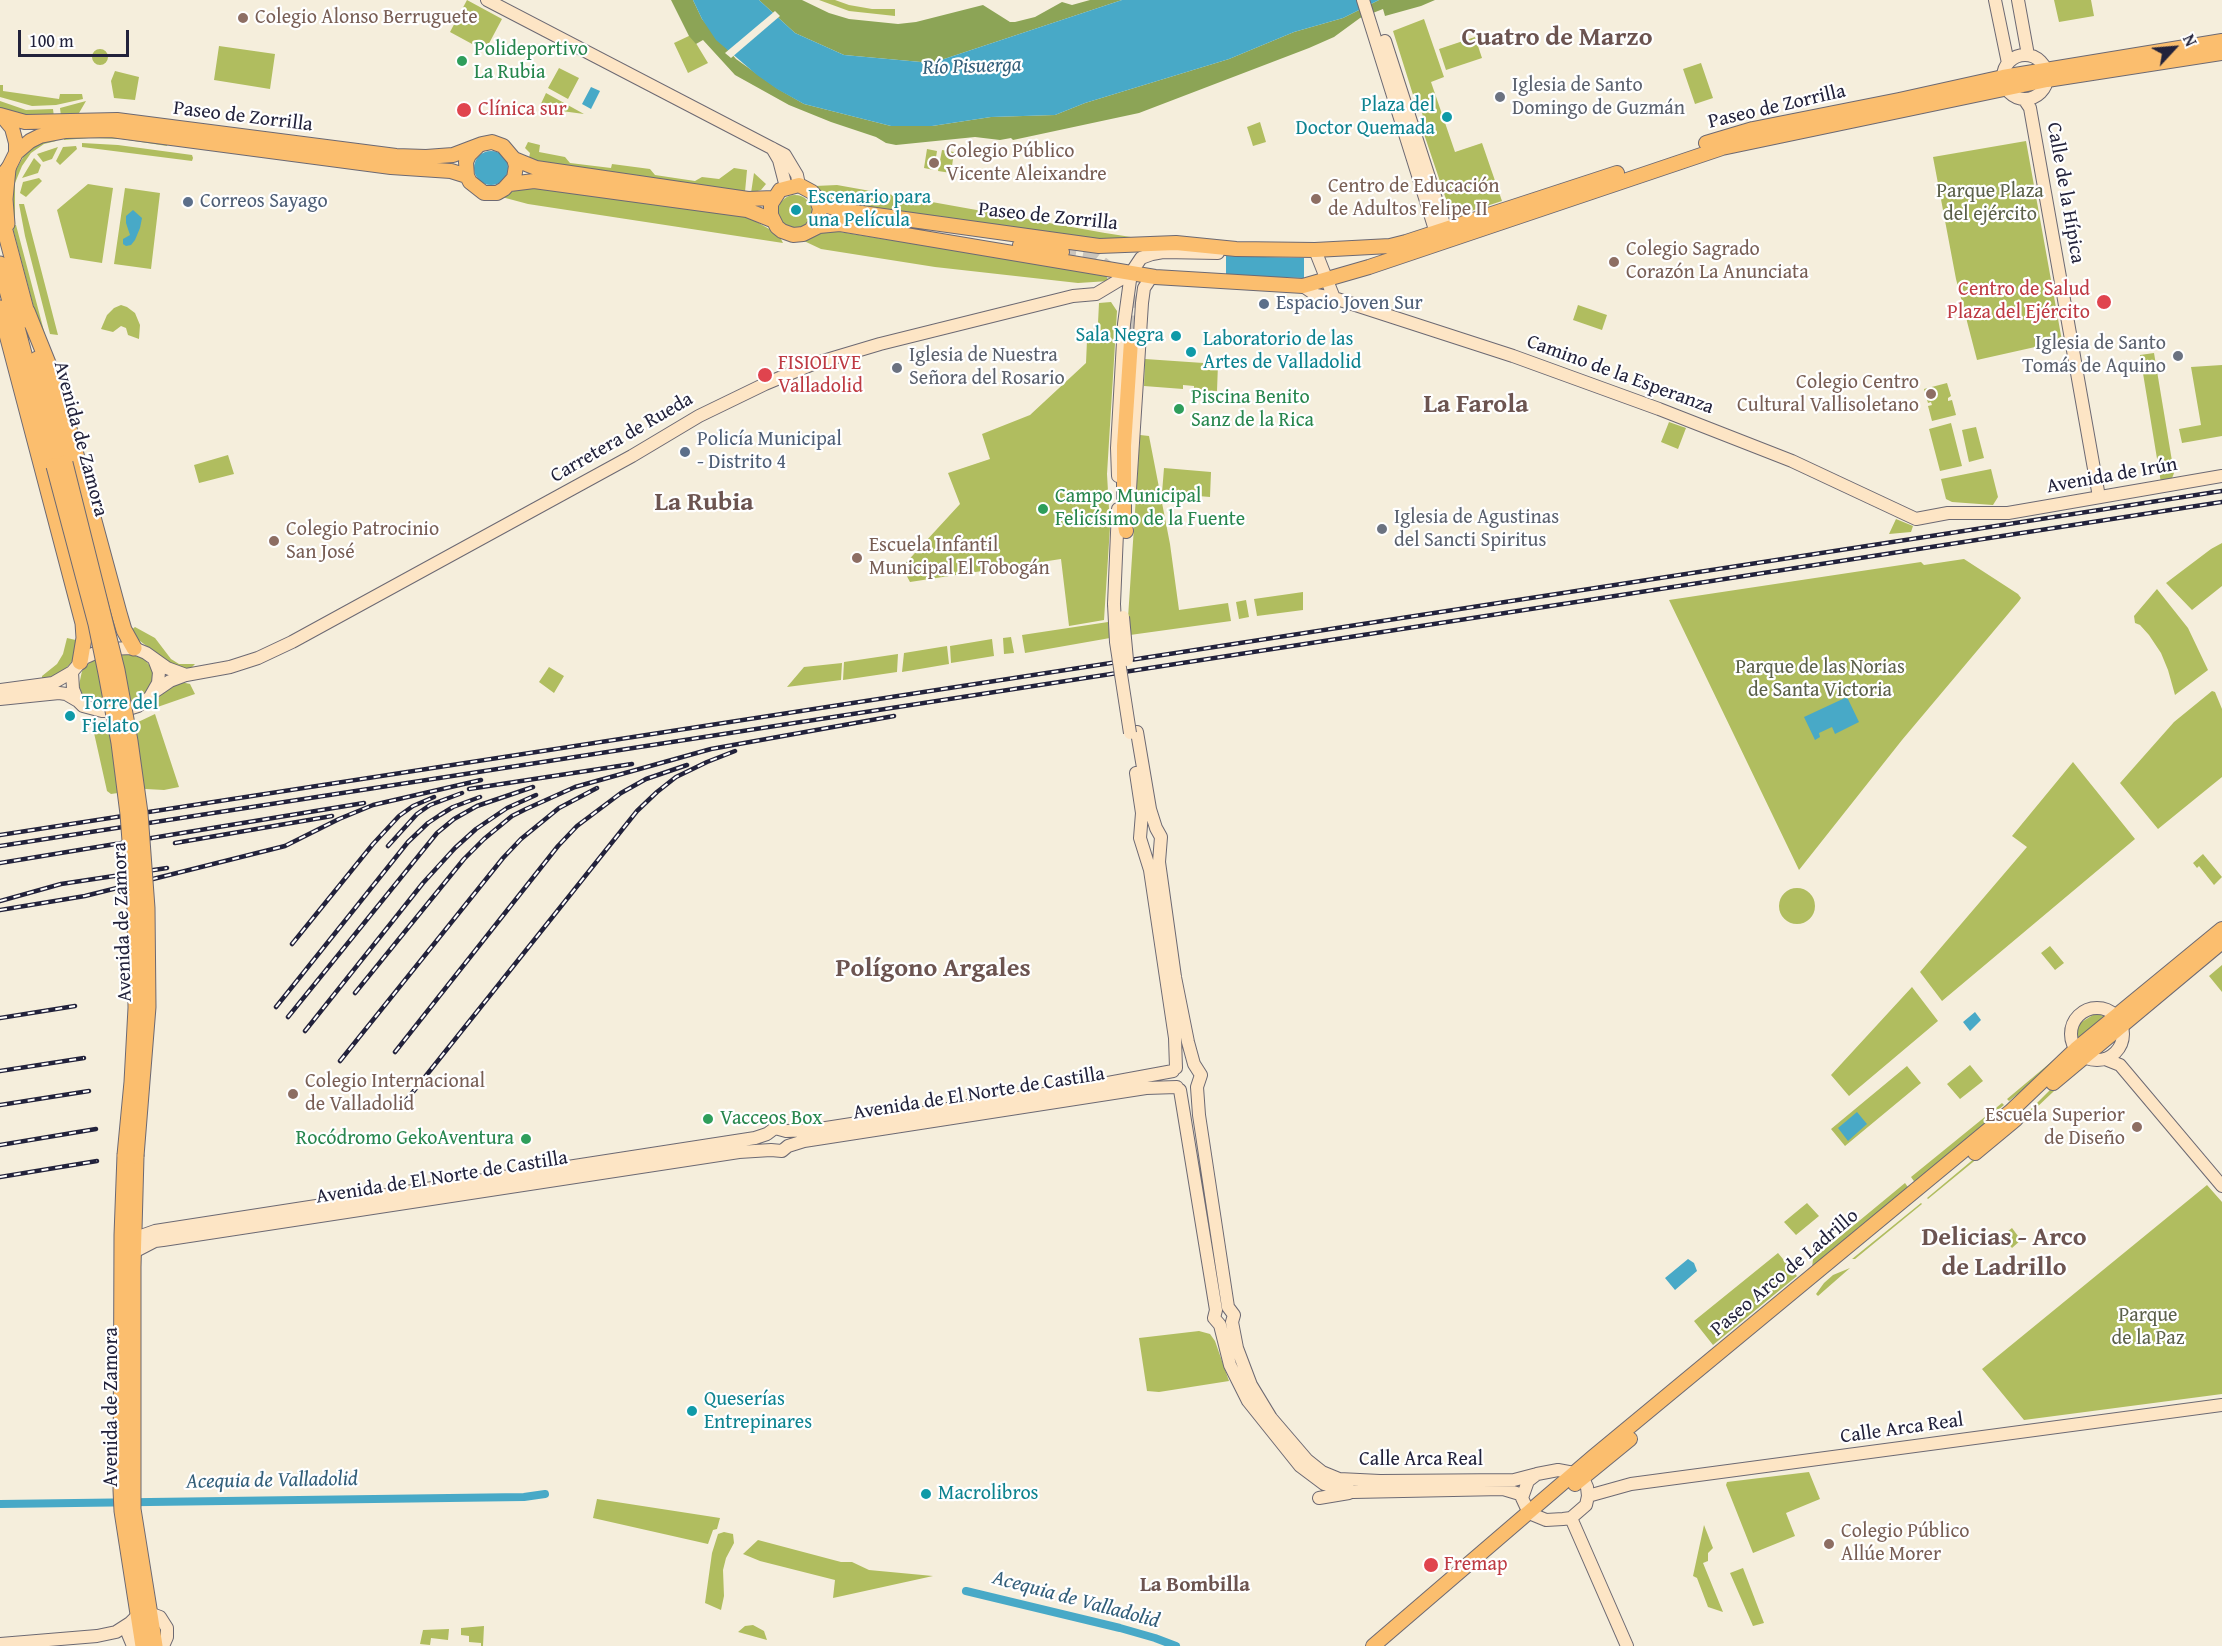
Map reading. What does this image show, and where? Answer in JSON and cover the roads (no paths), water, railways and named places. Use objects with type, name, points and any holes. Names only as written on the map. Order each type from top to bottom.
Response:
[{"type":"highway","points":[[4,173],[12,254]]},
{"type":"highway","name":"Avenida de Zamora","points":[[0,212],[27,311],[60,464]]},
{"type":"highway","name":"Avenida de Zamora","points":[[0,264],[60,464],[117,670],[140,813],[147,908],[147,1007],[131,1156],[128,1248],[127,1489],[139,1617],[135,1644]]},
{"type":"highway","points":[[0,308],[83,623],[84,638],[76,667]]},
{"type":"highway","points":[[27,311],[58,388],[121,622],[134,648]]},
{"type":"highway","name":"Avenida de Zamora","points":[[128,1248],[134,1214],[131,1156]]},
{"type":"highway","name":"Avenida de Zamora","points":[[139,1617],[155,1646]]},
{"type":"main road","name":"Paseo de Zorrilla","points":[[4,173],[16,153],[30,141],[51,132],[111,130],[391,166],[451,171],[467,176],[474,187],[484,193],[497,192],[510,184],[534,181],[747,210],[772,220],[777,227],[788,234],[803,234],[813,228],[840,224],[1152,276],[1303,286],[1327,280],[1442,235],[1722,148],[2046,74],[2222,41]]},
{"type":"main road","name":"Paseo de Zorrilla","points":[[2046,74],[2222,53]]},
{"type":"main road","name":"Paseo de Zorrilla","points":[[2,116],[25,122],[117,120],[396,156],[453,155],[487,143],[497,144],[510,152],[514,159],[537,168],[748,199],[773,198]]},
{"type":"main road","name":"Paseo de Zorrilla","points":[[2,116],[12,128],[16,153]]},
{"type":"main road","points":[[467,176],[466,162],[477,147]]},
{"type":"main road","points":[[510,184],[516,172],[514,159]]},
{"type":"main road","points":[[772,220],[770,210],[773,198],[780,190],[792,186],[812,192],[825,206],[844,215],[1062,252]]},
{"type":"main road","name":"Paseo de Zorrilla","points":[[825,206],[1099,246],[1176,243],[1236,249],[1315,250],[1389,246],[1442,235]]},
{"type":"main road","points":[[813,228],[825,206]]},
{"type":"main road","points":[[1126,531],[1124,446],[1131,341]]},
{"type":"main road","name":"Paseo Arco de Ladrillo","points":[[1386,1646],[1578,1475],[2119,1020],[2222,929]]},
{"type":"main road","name":"Paseo Arco de Ladrillo","points":[[2119,1020],[2222,942]]},
{"type":"main road","name":"Paseo Arco de Ladrillo","points":[[1372,1646],[1533,1515]]},
{"type":"street","points":[[487,0],[785,155],[797,175],[792,186]]},
{"type":"street","points":[[1363,0],[1373,18]]},
{"type":"street","points":[[1371,0],[1373,18],[1442,235]]},
{"type":"street","points":[[1995,0],[2008,63],[2005,83],[2014,96],[2030,101],[2041,92],[2046,74],[2038,59],[2028,55],[2019,56],[2008,63]]},
{"type":"street","points":[[2018,0],[2028,55]]},
{"type":"street","name":"Calle de la Hípica","points":[[2030,101],[2099,497]]},
{"type":"street","name":"Paseo de Zorrilla","points":[[1131,273],[1141,258],[1163,252],[1267,254],[1276,250]]},
{"type":"street","points":[[1315,250],[1334,298]]},
{"type":"street","points":[[1131,273],[1126,300],[1117,448],[1118,604],[1134,733],[1142,813],[1142,839],[1150,870],[1175,1038],[1173,1079],[1179,1088],[1222,1309]]},
{"type":"street","name":"Carretera de Rueda","points":[[1100,293],[1131,273]]},
{"type":"street","points":[[1118,604],[1126,531],[1142,303],[1144,288],[1152,276]]},
{"type":"street","name":"Camino de la Esperanza","points":[[1303,286],[1316,295],[1334,298],[1535,364],[1659,409],[1824,475],[1916,519]]},
{"type":"street","name":"Carretera de Rueda","points":[[154,692],[170,681],[186,675],[230,667],[258,658],[292,642],[623,461],[699,416],[745,392],[813,364],[879,344],[1073,297],[1111,291],[1126,300]]},
{"type":"street","name":"Avenida de Irún","points":[[1916,519],[1948,513],[2008,513],[2222,476]]},
{"type":"street","points":[[0,690],[53,683],[89,655],[104,649],[134,648],[146,653],[167,668],[186,675]]},
{"type":"street","points":[[0,699],[59,693],[66,694],[83,706],[102,711],[122,711],[138,706],[154,692],[159,677],[154,659]]},
{"type":"street","points":[[76,667],[73,688],[78,701]]},
{"type":"street","points":[[1134,733],[1150,809],[1156,828],[1161,835],[1160,874],[1175,977],[1194,1064],[1201,1075],[1197,1087],[1199,1115],[1222,1309],[1214,1318],[1226,1324]]},
{"type":"street","points":[[1142,839],[1147,828],[1156,828]]},
{"type":"street","points":[[1142,839],[1153,848],[1160,844]]},
{"type":"street","points":[[2097,1008],[2111,1011],[2119,1020],[2124,1035],[2119,1048],[2112,1056],[2105,1059],[2096,1060],[2080,1053],[2071,1032],[2075,1020],[2081,1013],[2097,1008]]},
{"type":"street","points":[[2119,1048],[2120,1065]]},
{"type":"street","points":[[2105,1059],[2120,1065],[2222,1186]]},
{"type":"street","points":[[1175,1069],[1183,1063],[1194,1064]]},
{"type":"street","name":"Avenida de El Norte de Castilla","points":[[128,1248],[155,1231],[767,1134],[775,1128],[786,1131],[813,1130],[1070,1090],[1175,1069]]},
{"type":"street","points":[[1179,1088],[1189,1091],[1197,1087]]},
{"type":"street","name":"Avenida de El Norte de Castilla","points":[[128,1248],[163,1240],[728,1154],[771,1150],[782,1152],[788,1146],[804,1141],[1138,1089],[1179,1088]]},
{"type":"street","points":[[786,1131],[790,1139],[788,1146]]},
{"type":"street","points":[[767,1134],[766,1143],[771,1150]]},
{"type":"street","points":[[134,1214],[142,1226],[147,1230],[155,1231]]},
{"type":"street","points":[[1222,1309],[1233,1313],[1226,1324],[1230,1365],[1253,1409],[1300,1466],[1316,1479],[1337,1483]]},
{"type":"street","name":"Calle Arca Real","points":[[1588,1496],[1631,1484],[2222,1405]]},
{"type":"street","name":"Calle Arca Real","points":[[1337,1483],[1514,1480],[1558,1470],[1578,1475]]},
{"type":"street","points":[[1537,1474],[1528,1481],[1523,1495],[1524,1504],[1533,1515],[1546,1520],[1571,1518],[1586,1505],[1587,1487],[1578,1475]]},
{"type":"street","name":"Calle Arca Real","points":[[1337,1483],[1353,1492],[1503,1489],[1523,1495]]},
{"type":"street","points":[[1319,1498],[1353,1492]]},
{"type":"street","points":[[1571,1518],[1627,1646]]},
{"type":"street","points":[[97,1636],[116,1632],[139,1617],[160,1617],[167,1628],[167,1637],[163,1646]]},
{"type":"street","points":[[0,1644],[97,1636],[121,1637],[135,1644]]},
{"type":"water","name":"Río Pisuerga","points":[[693,0],[759,0],[795,33],[844,55],[932,63],[1122,0],[1379,0],[1343,18],[1294,32],[1229,59],[1085,103],[1055,115],[991,117],[932,126],[891,126],[804,104],[777,89],[716,40]]},
{"type":"water","points":[[591,87],[600,91],[591,109],[582,104]]},
{"type":"water","points":[[491,151],[503,156],[508,168],[503,180],[491,185],[479,180],[474,168],[479,156]]},
{"type":"water","points":[[133,210],[142,218],[135,240],[131,245],[126,246],[123,244],[123,239],[130,235],[126,216]]},
{"type":"water","points":[[1226,256],[1304,258],[1304,278],[1226,276]]},
{"type":"water","points":[[1847,697],[1859,722],[1835,734],[1832,727],[1819,733],[1820,737],[1815,740],[1804,717]]},
{"type":"water","points":[[1975,1012],[1981,1020],[1970,1031],[1963,1022]]},
{"type":"water","points":[[1857,1112],[1867,1124],[1848,1141],[1838,1128]]},
{"type":"water","points":[[1688,1259],[1694,1263],[1697,1271],[1675,1290],[1665,1278]]},
{"type":"waterway","name":"Acequia de Valladolid","points":[[0,1504],[524,1497],[545,1494]]},
{"type":"waterway","name":"Acequia de Valladolid","points":[[966,1591],[1120,1628],[1176,1646]]},
{"type":"tunnel","points":[[1062,252],[1095,258],[1113,272]]},
{"type":"tunnel","points":[[1128,295],[1132,309],[1131,341]]},
{"type":"railway","points":[[0,835],[2222,491]]},
{"type":"railway","points":[[0,846],[2222,502]]},
{"type":"railway","points":[[355,993],[464,859],[512,816],[575,787],[711,749],[894,716]]},
{"type":"railway","points":[[405,1102],[637,811],[676,777],[735,751]]},
{"type":"railway","points":[[469,789],[632,764]]},
{"type":"railway","points":[[395,1052],[558,846],[577,826],[621,793],[646,779],[687,765]]},
{"type":"railway","points":[[0,910],[85,896],[285,846],[373,805],[481,780]]},
{"type":"railway","points":[[288,1017],[437,833],[454,819],[477,806],[533,787]]},
{"type":"railway","points":[[340,1061],[503,858],[521,839],[559,808],[597,788]]},
{"type":"railway","points":[[388,846],[417,814],[430,805],[462,793]]},
{"type":"railway","points":[[305,1031],[423,883],[455,848],[476,829],[507,808],[536,795]]},
{"type":"railway","points":[[292,944],[373,844],[399,816],[413,806],[434,797]]},
{"type":"railway","points":[[276,1007],[408,842],[440,815],[453,807],[480,797]]},
{"type":"railway","points":[[0,863],[364,803]]},
{"type":"railway","points":[[175,843],[332,816]]},
{"type":"railway","points":[[0,901],[61,884],[167,868]]},
{"type":"railway","points":[[0,1018],[75,1006]]},
{"type":"railway","points":[[0,1071],[84,1058]]},
{"type":"railway","points":[[0,1105],[89,1091]]},
{"type":"railway","points":[[0,1145],[96,1129]]},
{"type":"railway","points":[[0,1177],[97,1161]]},
{"type":"place","name":"Colegio Alonso Berruguete","points":[[243,18]]},
{"type":"place","name":"Polideportivo La Rubia","points":[[462,61]]},
{"type":"place","name":"Iglesia de Santo Domingo de Guzmán","points":[[1500,97]]},
{"type":"place","name":"Clínica sur","points":[[464,110]]},
{"type":"place","name":"Plaza del Doctor Quemada","points":[[1447,117]]},
{"type":"place","name":"Colegio Público Vicente Aleixandre","points":[[934,163]]},
{"type":"place","name":"Centro de Educación de Adultos Felipe II","points":[[1316,199]]},
{"type":"place","name":"Correos Sayago","points":[[188,202]]},
{"type":"place","name":"Escenario para una Película","points":[[796,210]]},
{"type":"place","name":"Colegio Sagrado Corazón La Anunciata","points":[[1614,262]]},
{"type":"place","name":"Centro de Salud Plaza del Ejército","points":[[2104,302]]},
{"type":"place","name":"Espacio Joven Sur","points":[[1264,304]]},
{"type":"place","name":"Sala Negra","points":[[1176,336]]},
{"type":"place","name":"Laboratorio de las Artes de Valladolid","points":[[1191,352]]},
{"type":"place","name":"Iglesia de Santo Tomás de Aquino","points":[[2178,356]]},
{"type":"place","name":"Iglesia de Nuestra Señora del Rosario","points":[[897,368]]},
{"type":"place","name":"FISIOLIVE Valladolid","points":[[765,375]]},
{"type":"place","name":"Colegio Centro Cultural Vallisoletano","points":[[1931,394]]},
{"type":"place","name":"Piscina Benito Sanz de la Rica","points":[[1179,409]]},
{"type":"place","name":"Policía Municipal - Distrito 4","points":[[685,452]]},
{"type":"place","name":"Campo Municipal Felicísimo de la Fuente","points":[[1043,509]]},
{"type":"place","name":"Iglesia de Agustinas del Sancti Spiritus","points":[[1382,529]]},
{"type":"place","name":"Colegio Patrocinio San José","points":[[274,541]]},
{"type":"place","name":"Escuela Infantil Municipal El Tobogán","points":[[857,558]]},
{"type":"place","name":"Torre del Fielato","points":[[70,716]]},
{"type":"place","name":"Colegio Internacional de Valladolid","points":[[293,1094]]},
{"type":"place","name":"Vacceos Box","points":[[708,1119]]},
{"type":"place","name":"Escuela Superior de Diseño","points":[[2137,1127]]},
{"type":"place","name":"Rocódromo GekoAventura","points":[[526,1139]]},
{"type":"place","name":"Queserías Entrepinares","points":[[692,1411]]},
{"type":"place","name":"Macrolibros","points":[[926,1494]]},
{"type":"place","name":"Colegio Público Allúe Morer","points":[[1829,1544]]},
{"type":"place","name":"Fremap","points":[[1431,1565]]},
{"type":"district","name":"Cuatro de Marzo","points":[[1557,38]]},
{"type":"district","name":"La Farola","points":[[1476,405]]},
{"type":"district","name":"La Rubia","points":[[704,503]]},
{"type":"district","name":"Polígono Argales","points":[[933,969]]},
{"type":"district","name":"Delicias - Arco de Ladrillo","points":[[2004,1253]]},
{"type":"district","name":"La Bombilla","points":[[1195,1586]]},
{"type":"park label","name":"Parque Plaza del ejército","points":[[1990,204]]},
{"type":"park label","name":"Parque de las Norias de Santa Victoria","points":[[1820,680]]},
{"type":"park label","name":"Parque de la Paz","points":[[2148,1328]]}]
